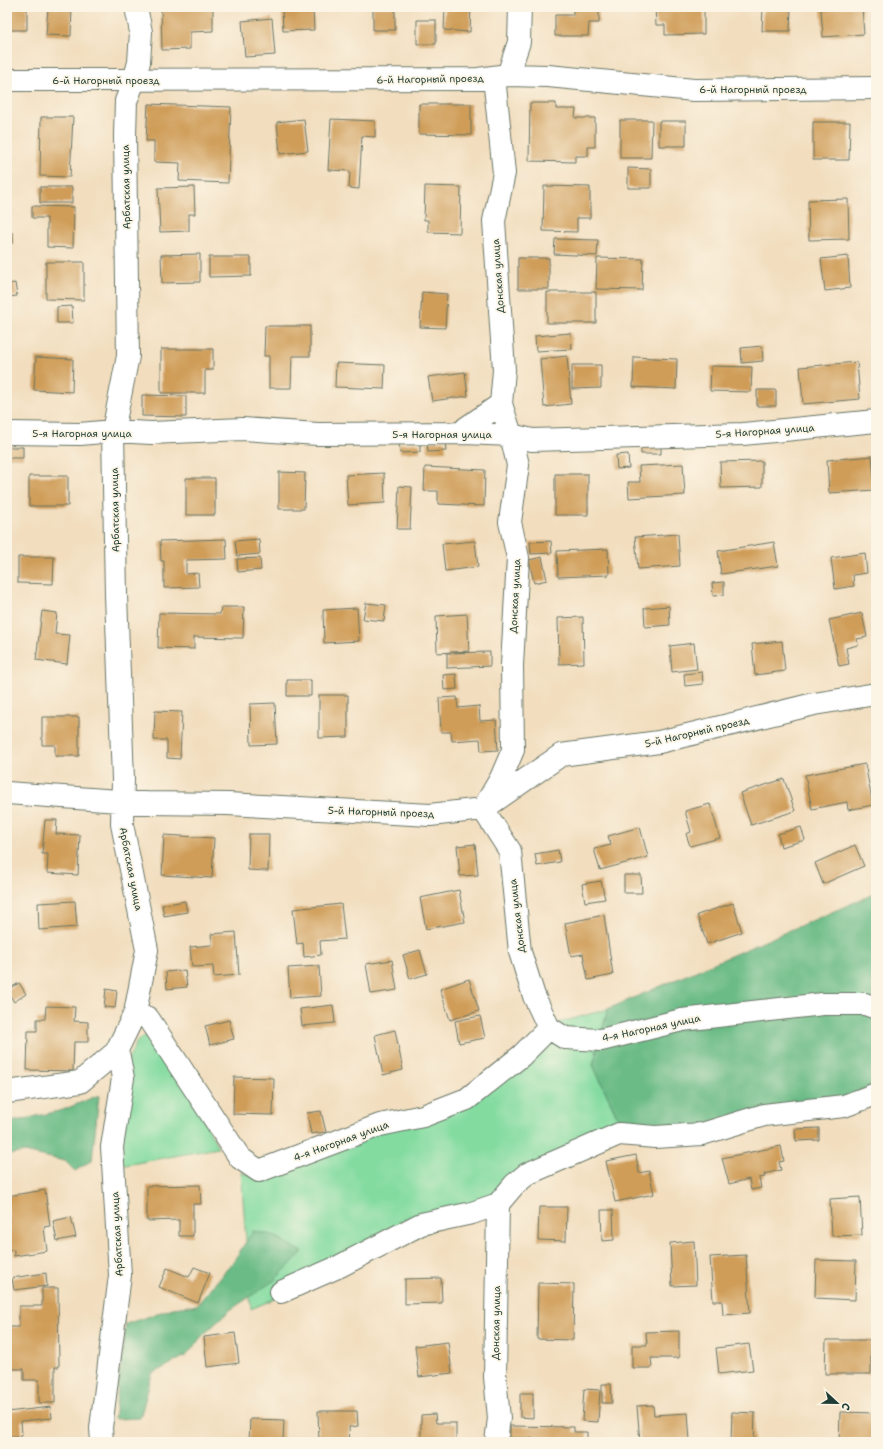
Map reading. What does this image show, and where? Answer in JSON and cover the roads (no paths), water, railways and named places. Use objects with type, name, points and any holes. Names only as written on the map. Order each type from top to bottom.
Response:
[{"type":"street","name":"Арбатская улица","points":[[136,7],[141,32],[139,62],[134,81],[126,101],[125,135],[128,356],[113,431],[116,595],[124,801],[122,824],[147,950],[136,1013]]},
{"type":"street","name":"Донская улица","points":[[520,7],[519,42],[501,76],[504,173],[494,221],[504,370],[500,404],[511,435],[518,465],[510,522],[518,558],[512,665],[513,750],[501,778],[483,809],[510,851],[520,952],[534,996],[549,1028]]},
{"type":"street","name":"6-й Нагорный проезд","points":[[7,80],[134,81],[470,79],[501,76],[548,76],[694,90],[876,88]]},
{"type":"street","points":[[465,433],[466,428],[500,404]]},
{"type":"street","name":"5-я Нагорная улица","points":[[7,433],[80,434],[113,431],[151,433],[242,429],[318,434],[465,433],[511,435],[532,440],[743,434],[876,421]]},
{"type":"street","name":"5-й Нагорный проезд","points":[[7,793],[124,801],[228,804],[430,815],[483,809],[562,755],[659,742],[814,704],[876,694]]},
{"type":"street","name":"4-я Нагорная улица","points":[[136,1013],[148,1018],[240,1158],[259,1171],[380,1125],[423,1116],[467,1099],[521,1056],[549,1028],[565,1038],[601,1040],[682,1020],[823,1004],[865,1004],[876,1008]]},
{"type":"street","points":[[7,1092],[80,1082],[116,1052],[136,1013]]},
{"type":"street","name":"Арбатская улица","points":[[102,1442],[101,1428],[120,1275],[112,1147],[124,1078],[119,1057],[116,1052]]},
{"type":"street","points":[[281,1292],[340,1266],[420,1224],[472,1213],[498,1204],[514,1185],[527,1174],[619,1134],[655,1137],[702,1134],[764,1115],[844,1106],[876,1094]]},
{"type":"street","name":"Донская улица","points":[[496,1442],[499,1418],[495,1377],[498,1204]]}]
